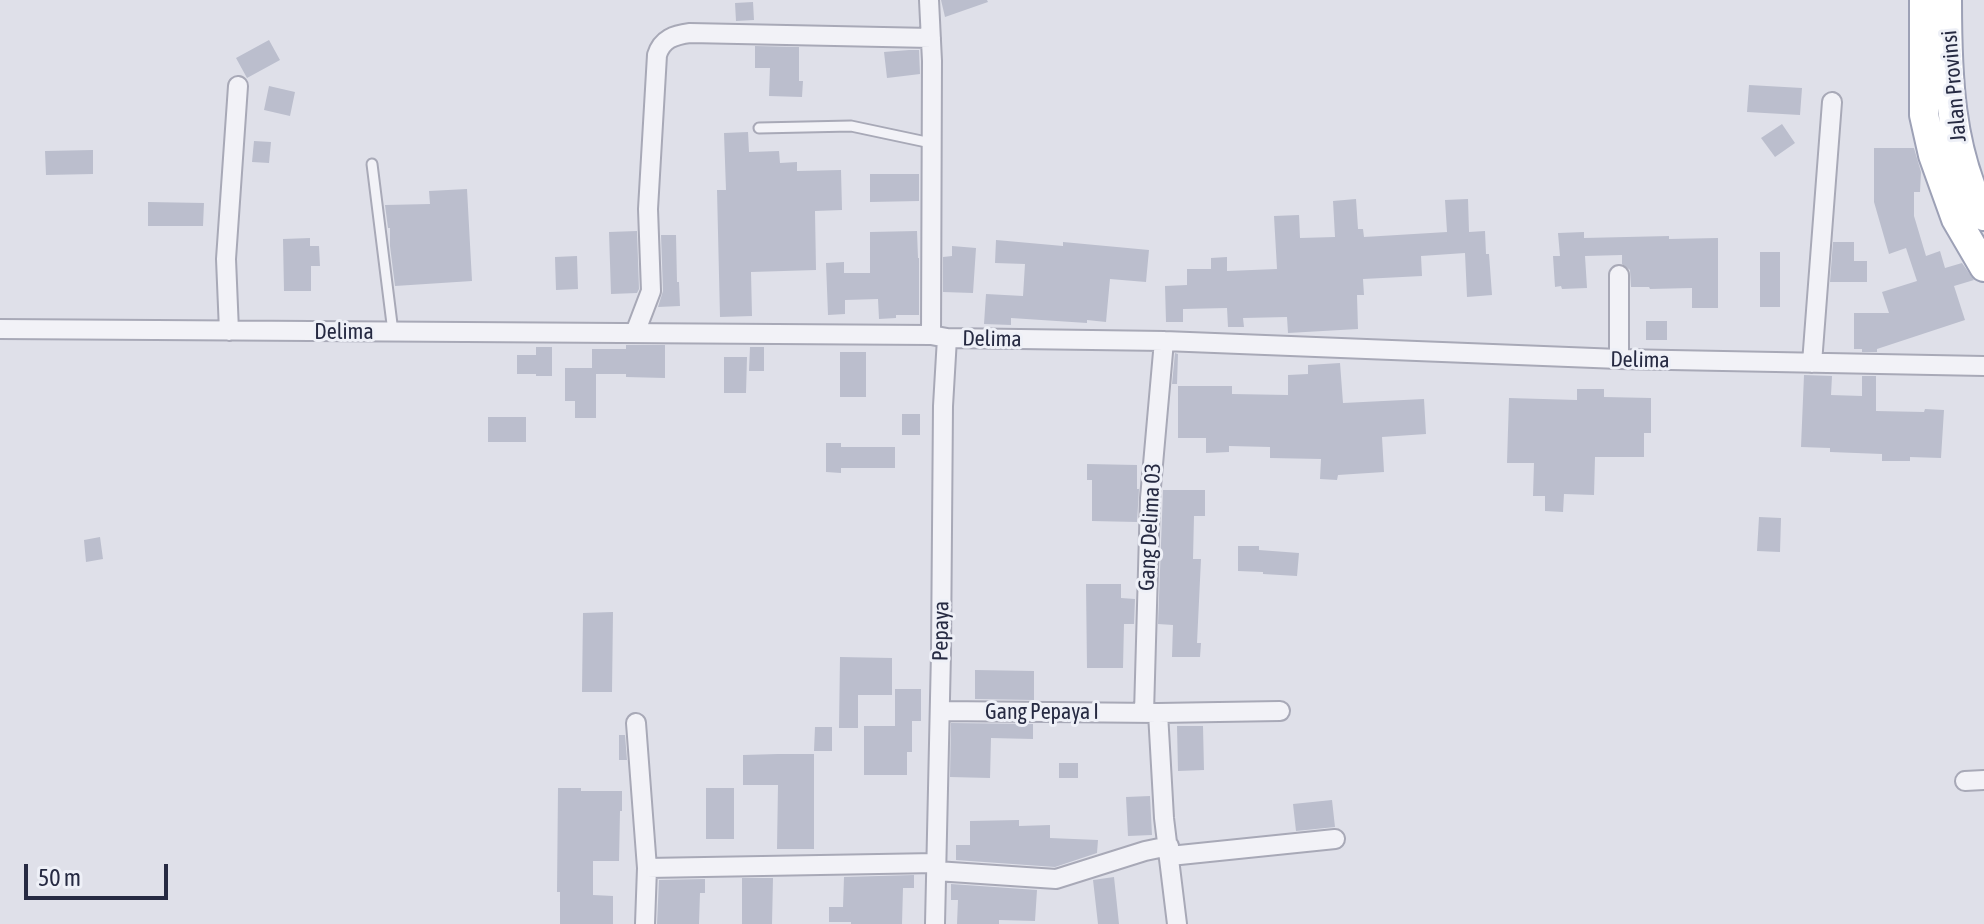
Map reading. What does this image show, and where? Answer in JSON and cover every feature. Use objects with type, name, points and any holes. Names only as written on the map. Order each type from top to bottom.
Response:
[{"type":"main road","name":"Jalan Provinsi","points":[[1924,0],[1924,115],[1933,155],[1956,219],[1976,238],[1984,267]]},
{"type":"main road","name":"Jalan Provinsi","points":[[1947,0],[1950,97],[1955,137],[1984,216]]},
{"type":"street","name":"Pepaya","points":[[929,0],[931,143],[943,406],[935,924]]},
{"type":"street","points":[[635,333],[651,291],[648,209],[657,55],[669,38],[690,33],[931,38]]},
{"type":"street","points":[[229,331],[226,259],[238,86]]},
{"type":"street","points":[[1812,363],[1832,102]]},
{"type":"street","points":[[1619,275],[1619,359]]},
{"type":"street","name":"Delima","points":[[0,329],[635,333],[1164,341],[1619,359],[1984,366]]},
{"type":"street","name":"Gang Delima 03","points":[[1164,341],[1150,498],[1151,713],[1177,924]]},
{"type":"street","name":"Gang Pepaya I","points":[[940,711],[1280,711]]},
{"type":"street","points":[[636,723],[647,868],[645,924]]},
{"type":"street","points":[[647,868],[936,867],[1056,879],[1145,851],[1335,839]]},
{"type":"lane","points":[[759,128],[851,126],[931,143]]},
{"type":"lane","points":[[372,164],[393,332]]},
{"type":"building","points":[[941,0],[987,0],[988,2],[945,17]]},
{"type":"building","points":[[753,2],[754,20],[736,21],[735,3]]},
{"type":"building","points":[[269,40],[280,60],[247,78],[236,58]]},
{"type":"building","points":[[755,46],[799,47],[802,97],[769,96],[770,68],[755,68]]},
{"type":"building","points":[[919,50],[920,74],[887,78],[884,52]]},
{"type":"building","points":[[1749,85],[1802,88],[1800,115],[1747,112]]},
{"type":"building","points":[[269,86],[295,92],[290,116],[264,110]]},
{"type":"building","points":[[1782,124],[1795,143],[1775,157],[1761,138]]},
{"type":"building","points":[[748,132],[749,152],[779,151],[780,163],[797,162],[797,171],[841,170],[842,210],[815,211],[816,270],[751,272],[752,316],[720,317],[717,190],[726,190],[724,133]]},
{"type":"building","points":[[254,141],[271,142],[269,163],[252,162]]},
{"type":"building","points":[[1874,148],[1914,148],[1921,172],[1920,192],[1914,192],[1914,216],[1926,256],[1940,251],[1945,268],[1962,263],[1974,280],[1954,286],[1965,320],[1877,349],[1877,352],[1862,352],[1862,349],[1854,349],[1854,313],[1889,313],[1882,292],[1917,281],[1906,248],[1889,254],[1874,202]]},
{"type":"building","points":[[93,150],[93,174],[46,175],[45,151]]},
{"type":"building","points":[[870,174],[919,174],[919,201],[870,202]]},
{"type":"building","points":[[467,189],[472,281],[395,286],[385,205],[430,204],[429,191]]},
{"type":"building","points":[[1356,199],[1358,229],[1363,229],[1364,237],[1447,232],[1445,200],[1468,199],[1469,232],[1485,231],[1492,295],[1467,297],[1465,253],[1421,256],[1422,276],[1363,279],[1364,295],[1357,295],[1358,329],[1288,333],[1287,317],[1243,318],[1244,327],[1228,327],[1227,308],[1183,309],[1183,322],[1166,322],[1165,286],[1187,285],[1187,269],[1211,269],[1211,258],[1227,257],[1227,271],[1277,269],[1274,216],[1299,215],[1300,238],[1335,237],[1333,201]]},
{"type":"building","points":[[148,202],[204,203],[203,226],[148,226]]},
{"type":"building","points":[[637,231],[639,289],[637,293],[611,294],[609,232]]},
{"type":"building","points":[[917,231],[919,315],[879,319],[878,299],[845,300],[845,314],[828,315],[826,263],[844,262],[844,273],[870,273],[870,232]]},
{"type":"building","points":[[1584,232],[1584,238],[1718,238],[1718,308],[1692,308],[1692,288],[1631,287],[1630,270],[1622,264],[1622,255],[1585,256],[1587,288],[1555,287],[1553,256],[1560,256],[1558,233]]},
{"type":"building","points":[[661,235],[676,235],[680,306],[658,307],[663,291]]},
{"type":"building","points":[[310,238],[310,246],[319,246],[320,266],[311,266],[311,291],[284,291],[283,239]]},
{"type":"building","points":[[996,240],[1149,250],[1146,282],[1110,279],[1106,322],[1011,318],[1011,325],[984,324],[986,294],[1023,296],[1025,264],[995,263]]},
{"type":"building","points":[[1833,242],[1854,242],[1854,261],[1867,261],[1867,282],[1830,282]]},
{"type":"building","points":[[952,246],[976,248],[973,293],[943,292],[943,257],[952,256]]},
{"type":"building","points":[[1760,252],[1780,252],[1780,307],[1760,307]]},
{"type":"building","points":[[577,256],[578,289],[556,290],[555,257]]},
{"type":"building","points":[[1646,321],[1667,321],[1667,340],[1646,340]]},
{"type":"building","points":[[626,345],[665,345],[665,378],[596,374],[596,418],[575,418],[575,401],[565,401],[565,368],[592,368],[592,349],[626,349]]},
{"type":"building","points":[[536,347],[552,347],[552,376],[517,374],[517,355],[536,355]]},
{"type":"building","points":[[750,347],[764,347],[764,371],[749,371]]},
{"type":"building","points":[[840,352],[866,352],[866,397],[840,397]]},
{"type":"building","points":[[1175,353],[1178,354],[1177,384],[1172,384]]},
{"type":"building","points":[[724,357],[747,357],[746,393],[724,393]]},
{"type":"building","points":[[1340,363],[1343,403],[1424,399],[1426,434],[1382,437],[1384,472],[1338,475],[1337,480],[1320,479],[1321,459],[1270,458],[1270,447],[1229,446],[1229,452],[1206,453],[1206,438],[1178,438],[1178,386],[1232,386],[1232,394],[1288,395],[1288,375],[1308,374],[1308,365]]},
{"type":"building","points":[[1804,375],[1832,376],[1831,395],[1862,396],[1862,376],[1876,376],[1876,411],[1944,410],[1941,458],[1910,457],[1910,461],[1882,461],[1882,454],[1830,452],[1830,448],[1801,447]]},
{"type":"building","points":[[1577,389],[1604,389],[1604,397],[1651,398],[1651,433],[1644,433],[1644,457],[1595,457],[1594,495],[1564,494],[1563,512],[1545,511],[1545,496],[1533,496],[1534,463],[1507,463],[1509,398],[1577,400]]},
{"type":"building","points":[[902,414],[920,414],[920,435],[902,435]]},
{"type":"building","points":[[488,417],[526,417],[526,442],[488,442]]},
{"type":"building","points":[[826,443],[841,443],[841,447],[895,447],[895,468],[841,468],[841,473],[826,472]]},
{"type":"building","points":[[1087,464],[1137,465],[1137,522],[1092,521],[1092,480],[1087,480]]},
{"type":"building","points":[[1163,490],[1205,490],[1205,516],[1194,516],[1193,559],[1201,559],[1197,643],[1201,643],[1200,657],[1172,657],[1173,625],[1158,624]]},
{"type":"building","points":[[1759,517],[1781,518],[1780,552],[1757,551]]},
{"type":"building","points":[[100,537],[103,559],[86,562],[84,540]]},
{"type":"building","points":[[1238,546],[1299,553],[1297,576],[1238,571]]},
{"type":"building","points":[[1086,584],[1121,584],[1121,598],[1135,599],[1134,624],[1124,624],[1123,668],[1087,668]]},
{"type":"building","points":[[613,612],[612,692],[582,692],[583,613]]},
{"type":"building","points":[[840,657],[892,658],[892,695],[858,695],[858,728],[839,728]]},
{"type":"building","points":[[975,670],[1034,671],[1034,700],[975,699]]},
{"type":"building","points":[[895,689],[921,689],[921,721],[912,721],[912,752],[907,752],[907,775],[864,775],[864,726],[895,726]]},
{"type":"building","points":[[951,723],[1033,724],[1033,739],[991,738],[990,778],[950,777]]},
{"type":"building","points":[[1177,726],[1203,726],[1204,770],[1178,771]]},
{"type":"building","points":[[815,727],[832,727],[832,751],[814,751]]},
{"type":"building","points":[[619,735],[625,735],[627,760],[619,760]]},
{"type":"building","points":[[814,754],[814,849],[777,849],[778,785],[743,785],[743,755]]},
{"type":"building","points":[[1059,763],[1078,763],[1078,778],[1059,778]]},
{"type":"building","points":[[558,788],[622,791],[619,861],[593,861],[593,895],[613,896],[613,924],[560,924],[560,892],[557,892]]},
{"type":"building","points":[[706,788],[734,788],[734,839],[706,839]]},
{"type":"building","points":[[1150,796],[1152,835],[1128,836],[1126,797]]},
{"type":"building","points":[[1332,800],[1335,827],[1296,831],[1293,804]]},
{"type":"building","points":[[1019,820],[1019,826],[1050,825],[1050,838],[1098,840],[1097,853],[1055,867],[956,860],[956,845],[970,845],[970,821]]},
{"type":"building","points":[[914,875],[914,888],[903,888],[902,924],[829,922],[829,907],[843,907],[844,877]]},
{"type":"building","points":[[1114,877],[1119,924],[1098,924],[1093,880]]},
{"type":"building","points":[[742,878],[773,878],[772,924],[742,924]]},
{"type":"building","points":[[705,879],[705,893],[700,893],[699,924],[657,924],[659,880]]},
{"type":"building","points":[[951,884],[1037,890],[1035,921],[957,924],[958,900],[951,900]]}]
